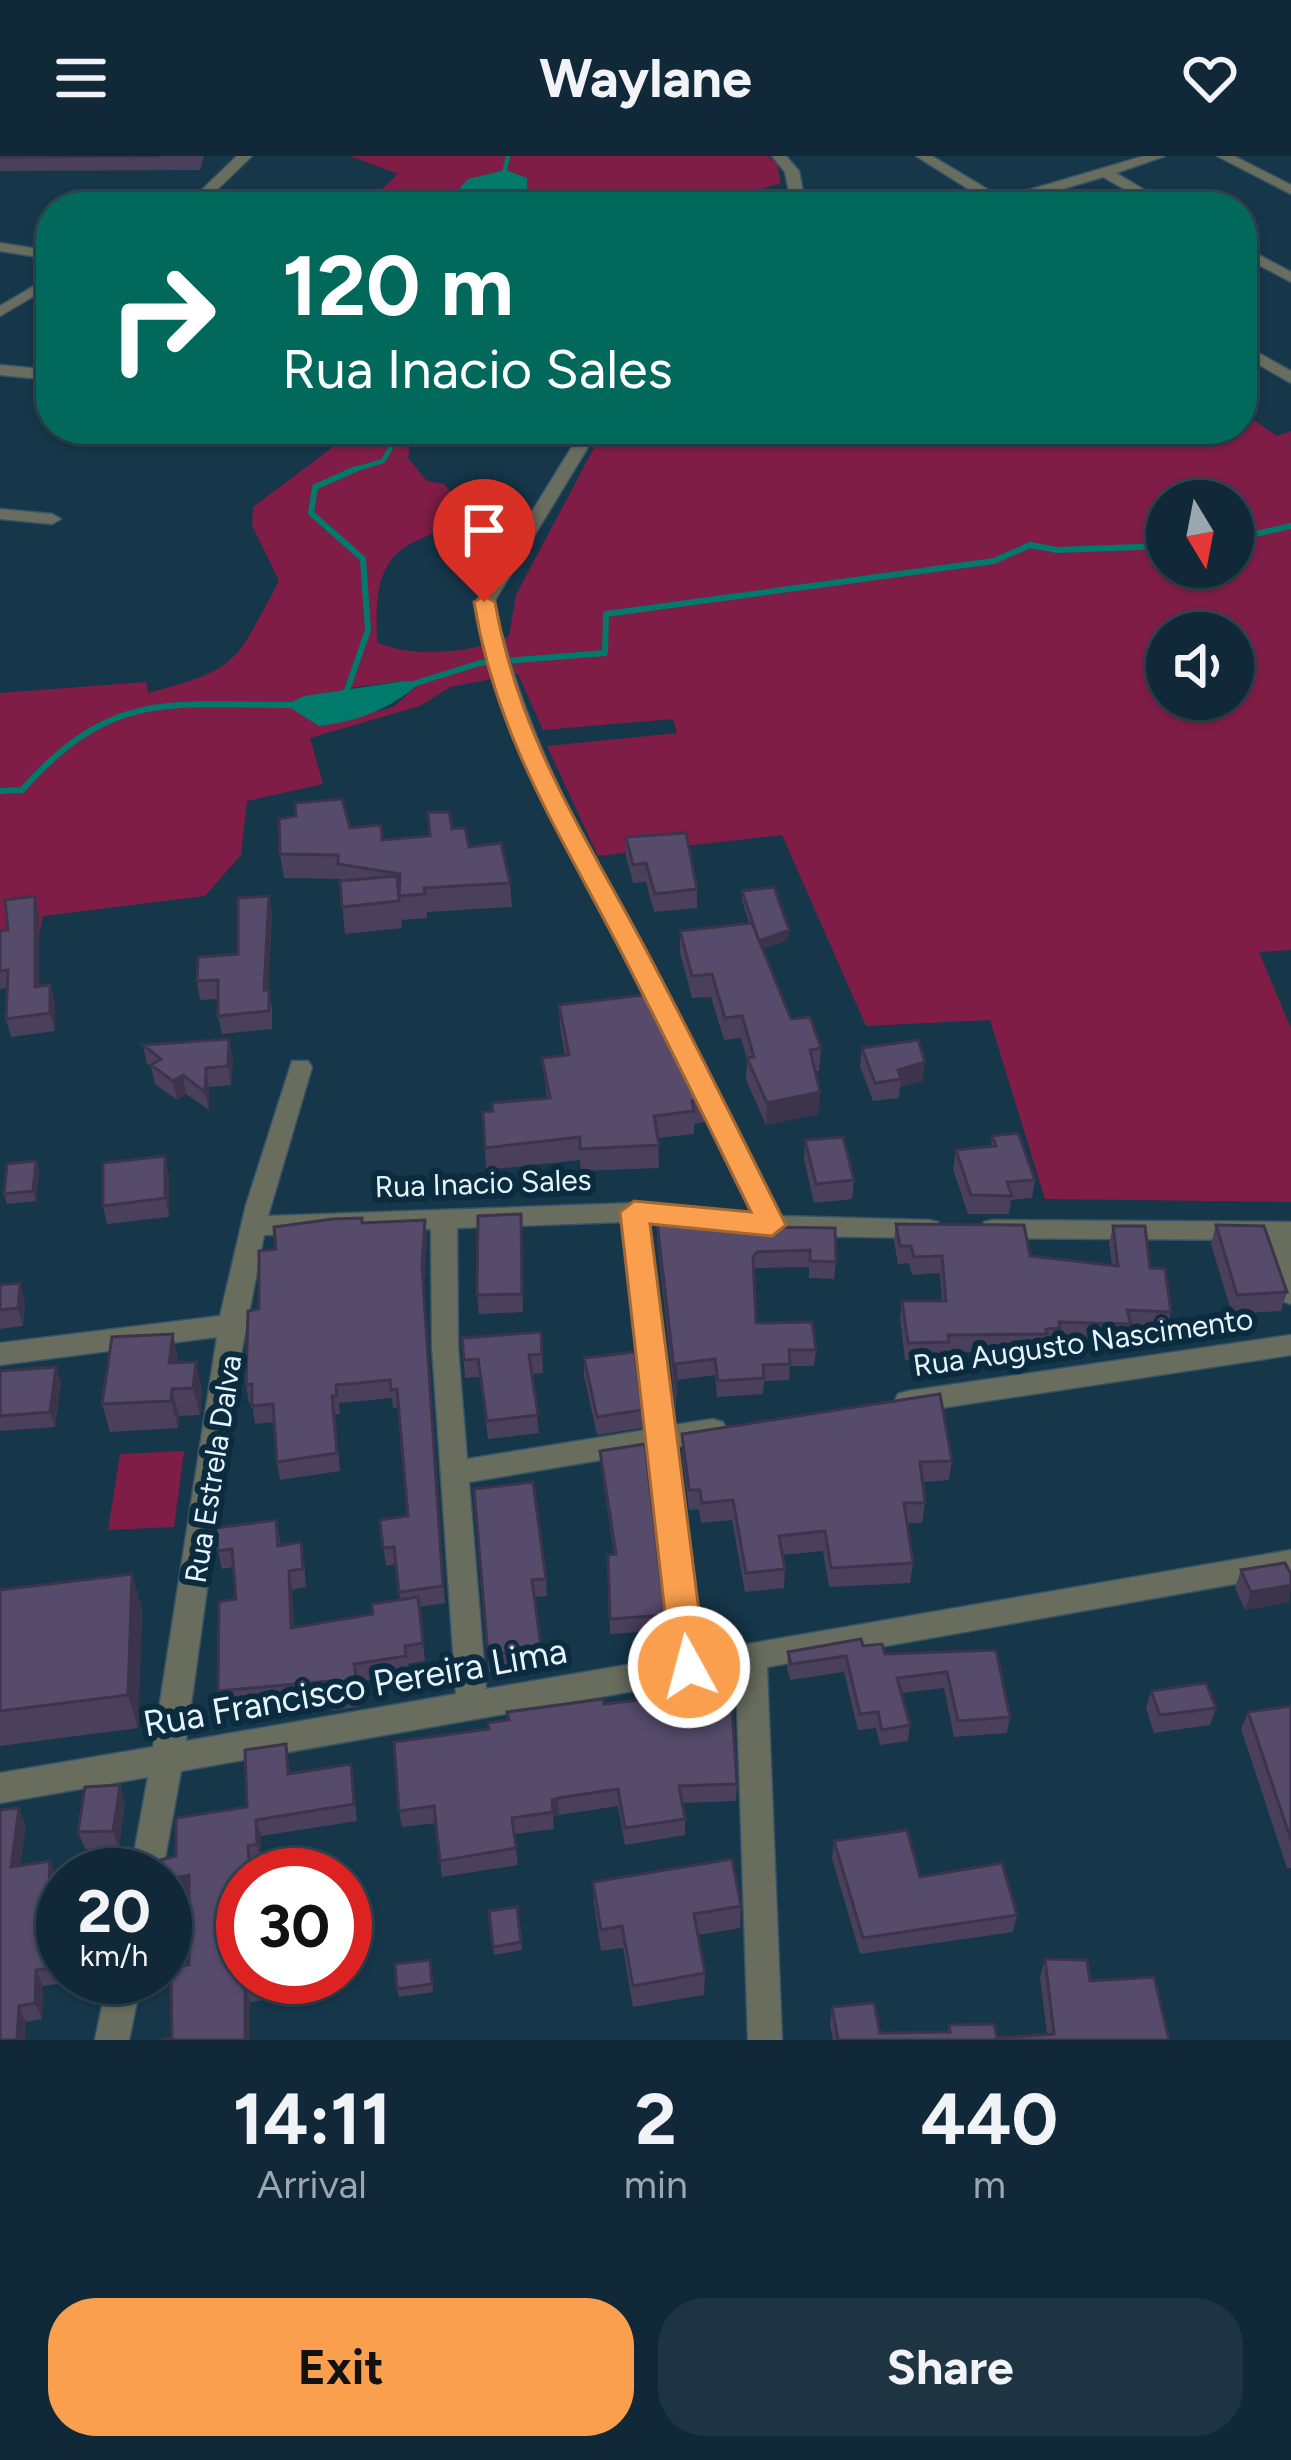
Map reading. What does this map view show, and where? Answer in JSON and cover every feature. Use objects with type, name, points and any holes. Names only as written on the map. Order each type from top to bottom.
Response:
[{"type":"street","points":[[207,192],[245,156]]},
{"type":"street","points":[[779,156],[792,171],[797,192]]},
{"type":"street","points":[[923,156],[983,192]]},
{"type":"street","points":[[1044,192],[1158,156]]},
{"type":"street","points":[[1224,156],[1291,190]]},
{"type":"street","points":[[1105,172],[1140,192]]},
{"type":"street","points":[[0,248],[36,252]]},
{"type":"street","points":[[1257,259],[1291,278]]},
{"type":"street","points":[[0,312],[36,289]]},
{"type":"street","points":[[1257,358],[1291,378]]},
{"type":"street","points":[[0,394],[6,371],[36,374]]},
{"type":"street","points":[[583,444],[484,602],[494,661],[519,735],[772,1225]]},
{"type":"street","points":[[0,514],[52,519]]},
{"type":"street","name":"Rua Estrela Dalva","points":[[152,1848],[170,1759],[253,1226],[300,1067]]},
{"type":"street","points":[[634,1212],[689,1667]]},
{"type":"street","name":"Rua Inacio Sales","points":[[253,1226],[634,1212],[772,1225],[1283,1231]]},
{"type":"street","points":[[444,1217],[445,1347],[472,1706]]},
{"type":"street","points":[[1283,1231],[1291,1294]]},
{"type":"street","points":[[0,1354],[235,1324]]},
{"type":"street","name":"Rua Augusto Nascimento","points":[[879,1406],[1291,1345]]},
{"type":"street","points":[[458,1472],[748,1425]]},
{"type":"street","name":"Rua Francisco Pereira Lima","points":[[0,1788],[1291,1562]]},
{"type":"street","points":[[751,1657],[765,2040]]},
{"type":"street","points":[[112,2040],[119,2004]]},
{"type":"shaded area","points":[[350,156],[768,156],[777,164],[781,183],[750,192],[379,192],[398,174]]},
{"type":"shaded area","points":[[506,170],[527,178],[527,192],[459,189],[468,179]]},
{"type":"shaded area","points":[[1257,422],[1277,436],[1291,431],[1291,950],[1259,952],[1291,1028],[1291,1202],[1045,1199],[990,1020],[866,1026],[782,835],[598,856],[547,746],[677,733],[673,719],[543,730],[518,674],[450,687],[420,706],[310,738],[323,784],[247,801],[241,855],[205,896],[43,916],[38,941],[0,949],[0,693],[146,682],[148,693],[219,668],[243,646],[279,581],[252,525],[253,507],[337,444],[410,444],[408,458],[427,481],[444,484],[451,492],[451,518],[398,552],[383,574],[377,642],[425,652],[461,650],[509,636],[516,595],[596,444],[1257,444]],"holes":[[[405,681],[419,684],[393,707],[319,726],[348,688]]]},
{"type":"shaded area","points":[[421,682],[386,706],[334,724],[319,726],[286,705],[304,696]]},
{"type":"shaded area","points":[[184,1451],[174,1527],[108,1530],[120,1454]]},
{"type":"building","points":[[342,799],[350,828],[381,825],[382,840],[430,836],[428,812],[449,812],[452,829],[465,828],[469,847],[501,843],[510,883],[424,888],[425,894],[399,896],[400,874],[338,864],[338,855],[280,854],[279,819],[296,816],[295,803]]},
{"type":"building","points":[[686,833],[697,889],[655,894],[646,863],[633,865],[626,837]]},
{"type":"building","points":[[397,876],[399,901],[342,907],[340,881]]},
{"type":"building","points":[[774,887],[789,930],[759,941],[742,891]]},
{"type":"building","points":[[35,896],[35,987],[50,985],[50,1013],[6,1019],[8,970],[0,971],[0,931],[8,930],[5,900]]},
{"type":"building","points":[[269,896],[264,990],[269,990],[269,1011],[218,1016],[218,980],[197,981],[198,957],[238,954],[238,898]]},
{"type":"building","points":[[752,923],[791,1019],[810,1017],[821,1048],[810,1050],[820,1092],[767,1103],[747,1058],[754,1057],[742,1016],[725,1018],[712,974],[692,976],[680,931]]},
{"type":"building","points":[[651,994],[705,1100],[692,1101],[694,1111],[654,1116],[659,1145],[580,1149],[580,1137],[485,1148],[483,1112],[493,1111],[492,1103],[550,1098],[542,1058],[569,1055],[559,1005]]},
{"type":"building","points":[[229,1039],[228,1066],[206,1068],[205,1092],[183,1075],[173,1081],[151,1065],[161,1059],[143,1045]]},
{"type":"building","points":[[918,1040],[925,1062],[898,1070],[901,1079],[875,1083],[862,1048]]},
{"type":"building","points":[[1018,1133],[1035,1180],[1007,1182],[1012,1196],[971,1195],[956,1150],[996,1146],[992,1136]]},
{"type":"building","points":[[843,1137],[854,1180],[816,1184],[805,1140]]},
{"type":"building","points":[[165,1156],[165,1198],[103,1206],[103,1163]]},
{"type":"building","points":[[36,1161],[33,1191],[4,1194],[7,1164]]},
{"type":"building","points":[[521,1214],[522,1294],[477,1295],[478,1216]]},
{"type":"building","points":[[692,1215],[755,1220],[756,1227],[835,1228],[836,1262],[810,1261],[810,1250],[757,1252],[753,1257],[756,1323],[812,1322],[816,1350],[789,1350],[790,1364],[763,1365],[764,1378],[718,1381],[715,1359],[675,1364],[677,1395],[657,1222],[692,1219]]},
{"type":"building","points":[[362,1218],[362,1223],[425,1220],[422,1266],[443,1586],[399,1592],[394,1547],[383,1548],[380,1520],[408,1516],[397,1389],[391,1390],[390,1380],[336,1385],[337,1396],[332,1396],[337,1453],[277,1462],[273,1404],[252,1406],[252,1384],[246,1385],[248,1311],[259,1309],[259,1251],[276,1249],[274,1227]]},
{"type":"building","points":[[896,1224],[1024,1225],[1030,1256],[1118,1266],[1113,1226],[1145,1226],[1150,1268],[1165,1269],[1171,1312],[1127,1310],[1131,1324],[1059,1322],[1060,1328],[1046,1329],[1047,1334],[948,1335],[949,1342],[908,1343],[902,1301],[946,1301],[942,1256],[914,1257],[911,1246],[900,1246]]},
{"type":"building","points":[[1216,1225],[1264,1226],[1287,1292],[1237,1295]]},
{"type":"building","points":[[20,1283],[18,1308],[0,1310],[0,1285]]},
{"type":"building","points":[[541,1332],[542,1354],[529,1355],[538,1415],[487,1421],[478,1359],[464,1360],[462,1338]]},
{"type":"building","points":[[173,1334],[169,1363],[196,1362],[193,1388],[172,1389],[171,1401],[102,1404],[112,1337]]},
{"type":"building","points":[[635,1352],[642,1410],[597,1417],[584,1358]]},
{"type":"building","points":[[56,1367],[50,1412],[0,1416],[0,1371]]},
{"type":"building","points":[[940,1394],[952,1461],[920,1462],[925,1503],[904,1503],[913,1563],[831,1568],[825,1531],[779,1536],[785,1569],[746,1573],[733,1500],[702,1503],[700,1490],[689,1490],[682,1434]]},
{"type":"building","points":[[645,1444],[665,1615],[610,1619],[608,1555],[616,1554],[600,1451]]},
{"type":"building","points":[[533,1482],[546,1579],[532,1580],[541,1648],[488,1655],[474,1489]]},
{"type":"building","points":[[276,1520],[278,1546],[301,1542],[303,1569],[289,1571],[291,1628],[373,1614],[372,1604],[418,1597],[423,1643],[405,1646],[406,1656],[354,1664],[358,1688],[330,1693],[328,1681],[218,1691],[219,1602],[236,1599],[232,1549],[218,1551],[216,1528]]},
{"type":"building","points":[[1285,1563],[1291,1585],[1251,1592],[1241,1570]]},
{"type":"building","points":[[132,1574],[128,1695],[0,1711],[0,1590]]},
{"type":"building","points":[[861,1639],[863,1646],[882,1644],[885,1654],[996,1650],[1010,1717],[958,1721],[947,1672],[897,1678],[910,1725],[882,1730],[878,1712],[860,1714],[846,1656],[791,1664],[788,1652]]},
{"type":"building","points":[[1206,1683],[1216,1708],[1160,1715],[1151,1691]]},
{"type":"building","points":[[664,1697],[667,1712],[732,1709],[737,1784],[679,1786],[685,1819],[625,1828],[618,1789],[558,1798],[552,1800],[553,1812],[512,1818],[516,1848],[440,1861],[434,1806],[399,1811],[394,1742],[489,1729],[488,1723],[509,1720],[507,1712],[603,1699],[604,1704]]},
{"type":"building","points":[[1291,1706],[1291,1840],[1248,1712]]},
{"type":"building","points":[[286,1744],[288,1774],[351,1764],[354,1804],[256,1820],[257,1844],[216,1848],[216,2004],[245,2004],[245,2040],[161,2040],[172,2038],[172,2004],[192,2004],[192,1848],[176,1848],[176,1818],[247,1807],[245,1750]]},
{"type":"building","points":[[120,1785],[113,1831],[78,1832],[85,1787]]},
{"type":"building","points":[[19,1808],[11,1867],[36,1863],[35,2003],[19,2006],[17,2040],[0,2040],[0,1810]]},
{"type":"building","points":[[907,1830],[920,1877],[1002,1863],[1017,1915],[863,1938],[834,1841]]},
{"type":"building","points":[[732,1859],[741,1906],[694,1914],[705,1973],[633,1986],[622,1926],[601,1930],[593,1882]]},
{"type":"building","points":[[517,1907],[521,1942],[493,1947],[489,1911]]},
{"type":"building","points":[[1045,1959],[1087,1960],[1090,1981],[1154,1977],[1169,2040],[838,2040],[832,2007],[874,2003],[880,2033],[950,2032],[949,2025],[994,2024],[997,2038],[1054,2034]]},
{"type":"building","points":[[430,1960],[432,1984],[397,1989],[395,1964]]},
{"type":"waterway","points":[[503,178],[508,156]]},
{"type":"waterway","points":[[356,469],[383,461],[393,444]]},
{"type":"waterway","points":[[345,696],[368,630],[363,559],[311,513],[315,487],[356,469]]},
{"type":"waterway","points":[[346,472],[356,469]]},
{"type":"waterway","points":[[1254,534],[1291,526]]},
{"type":"waterway","points":[[413,684],[480,663],[605,653],[606,614],[994,561],[1030,545],[1057,550],[1146,547]]},
{"type":"waterway","points":[[0,791],[22,790],[85,734],[144,710],[176,705],[292,705]]},
{"type":"route","points":[[484,602],[494,661],[519,735],[772,1225],[718,1216],[634,1212],[689,1667]]}]
